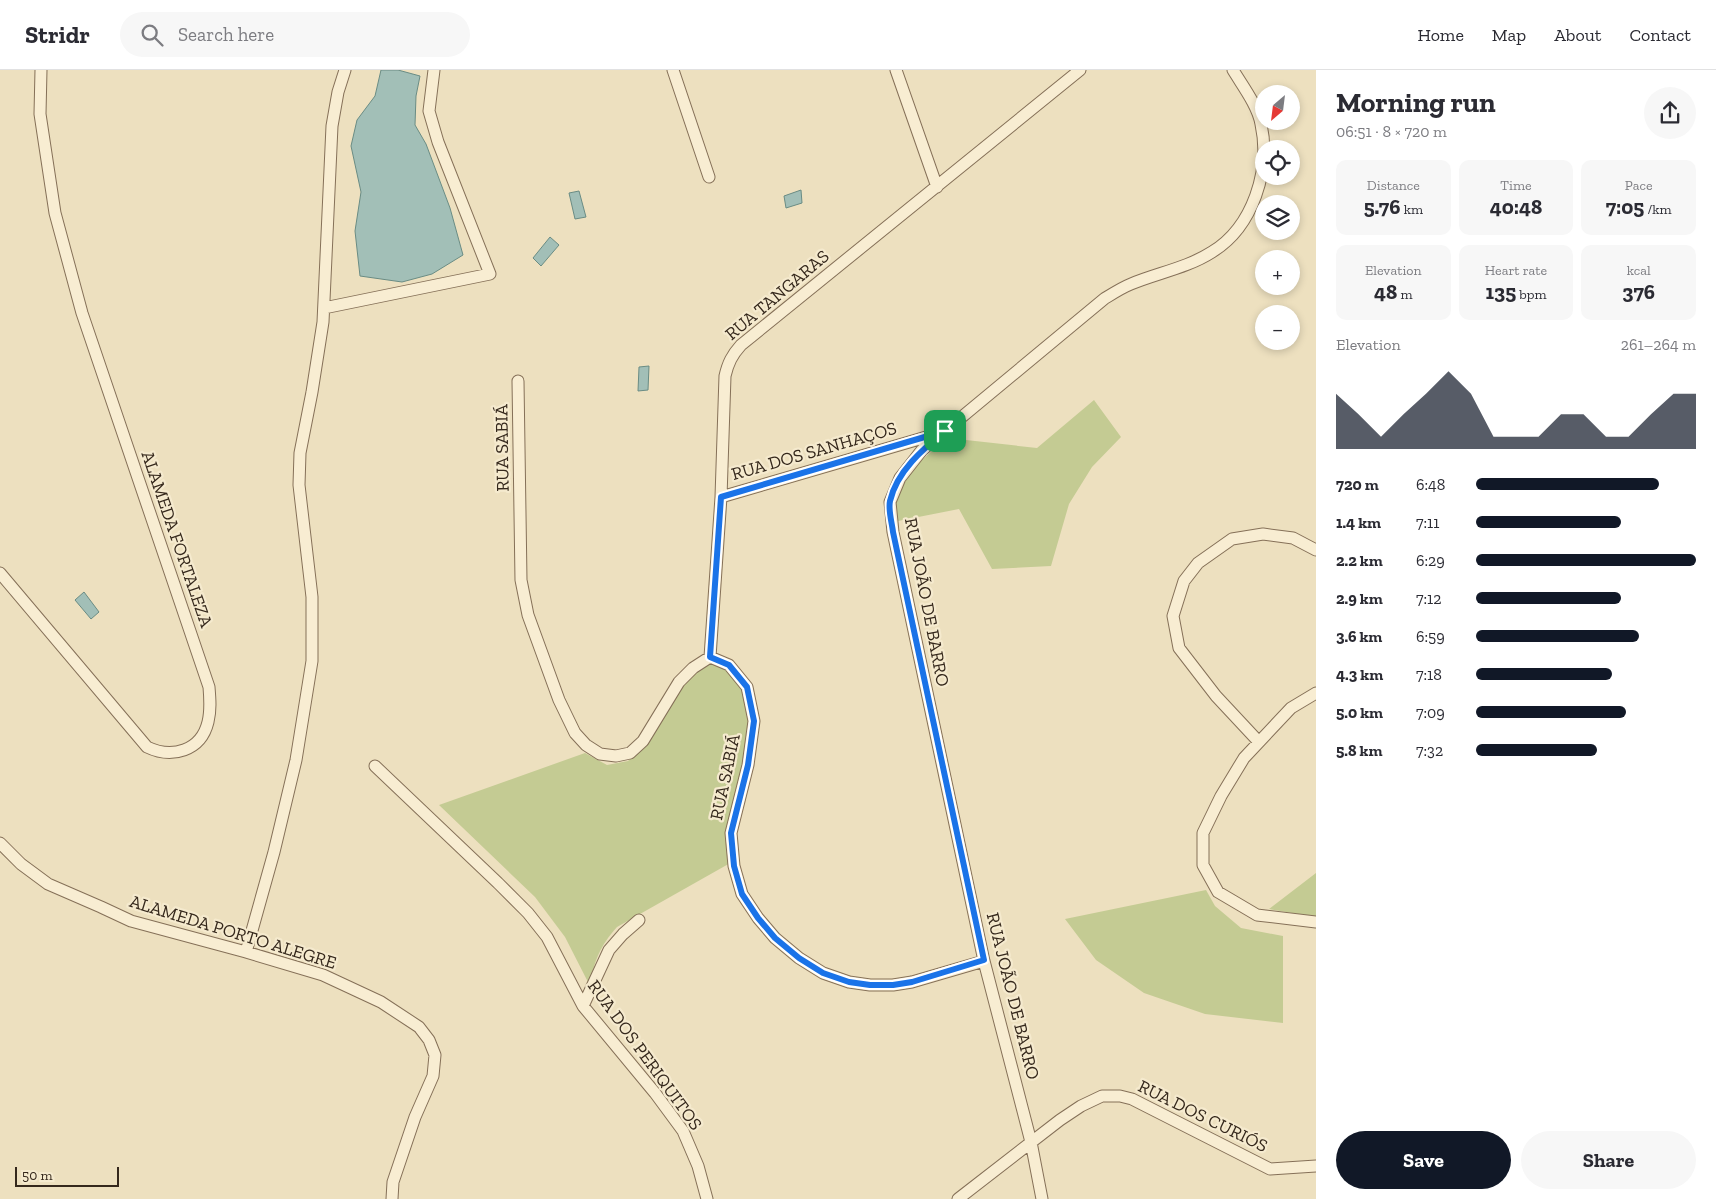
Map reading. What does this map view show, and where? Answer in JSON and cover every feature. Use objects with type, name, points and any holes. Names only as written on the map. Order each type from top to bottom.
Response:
[{"type":"street","name":"ALAMEDA FORTALEZA","points":[[0,573],[147,747],[157,752],[173,754],[186,750],[197,742],[205,732],[210,712],[208,687],[82,313],[55,212],[40,114],[41,70]]},
{"type":"street","points":[[246,952],[274,852],[296,760],[312,661],[312,597],[299,485],[300,453],[312,392],[324,308],[332,126],[338,92],[345,70]]},
{"type":"street","points":[[324,308],[490,274],[438,142],[429,111],[434,70]]},
{"type":"street","points":[[673,70],[709,177]]},
{"type":"street","points":[[896,70],[937,187]]},
{"type":"street","name":"RUA TANGARAS","points":[[710,657],[721,497],[725,376],[728,362],[734,352],[1080,70]]},
{"type":"street","name":"RUA JOÃO DE BARRO","points":[[1042,1199],[1032,1142],[984,960],[893,532],[890,502],[900,478],[922,450],[1104,299],[1130,285],[1181,267],[1211,253],[1230,240],[1254,200],[1264,169],[1261,122],[1247,92],[1233,70]]},
{"type":"street","name":"RUA SABIÁ","points":[[518,381],[521,580],[528,615],[560,700],[575,733],[586,745],[600,754],[616,756],[630,753],[643,741],[679,682],[693,668],[710,657],[729,665],[747,687],[754,721],[748,765],[731,833],[734,866],[742,894],[758,918],[775,938],[799,958],[823,973],[849,982],[870,985],[893,985],[912,982],[984,960]]},
{"type":"street","name":"RUA DOS SANHAÇOS","points":[[721,497],[945,431]]},
{"type":"street","points":[[1258,741],[1216,696],[1179,648],[1174,616],[1181,590],[1184,582],[1198,563],[1232,538],[1263,534],[1293,538],[1316,550]]},
{"type":"street","points":[[1316,693],[1291,708],[1244,758],[1221,796],[1203,833],[1203,865],[1218,892],[1257,915],[1316,922]]},
{"type":"street","name":"RUA DOS PERIQUITOS","points":[[375,766],[498,882],[528,913],[546,937],[582,1006],[655,1093],[683,1131],[698,1166],[707,1199]]},
{"type":"street","name":"ALAMEDA PORTO ALEGRE","points":[[0,842],[21,864],[48,884],[101,908],[132,921],[323,975],[381,1002],[419,1027],[429,1040],[434,1055],[433,1076],[415,1117],[393,1182],[392,1199]]},
{"type":"street","points":[[582,1006],[609,950],[623,934],[640,920]]},
{"type":"street","name":"RUA DOS CURIÓS","points":[[958,1199],[1060,1120],[1081,1106],[1102,1096],[1120,1096],[1132,1099],[1270,1169],[1316,1166]]},
{"type":"green space","points":[[1094,400],[1121,437],[1092,467],[1069,504],[1051,566],[992,569],[959,509],[898,521],[896,501],[904,482],[916,466],[948,438],[1037,448]]},
{"type":"green space","points":[[715,662],[727,668],[743,690],[749,721],[732,862],[617,927],[599,954],[590,986],[565,937],[535,897],[439,805],[585,753],[607,765],[628,761],[646,745],[683,685],[704,664]]},
{"type":"green space","points":[[1316,873],[1316,917],[1269,909]]},
{"type":"green space","points":[[1206,890],[1215,906],[1241,928],[1283,936],[1283,1023],[1205,1014],[1144,993],[1096,960],[1065,919]]},
{"type":"water","points":[[381,70],[398,70],[420,76],[416,96],[415,125],[426,144],[450,208],[463,255],[432,274],[402,282],[360,276],[355,231],[361,192],[351,146],[357,120],[375,96]]},
{"type":"water","points":[[801,190],[802,203],[786,208],[784,196]]},
{"type":"water","points":[[579,191],[586,217],[575,219],[569,193]]},
{"type":"water","points":[[550,237],[559,245],[541,266],[533,258]]},
{"type":"water","points":[[649,366],[648,390],[638,391],[639,367]]},
{"type":"water","points":[[84,592],[99,612],[91,619],[75,600]]},
{"type":"route","points":[[945,431],[922,450],[900,478],[890,502],[893,532],[984,960],[912,982],[893,985],[870,985],[849,982],[823,973],[799,958],[775,938],[758,918],[742,894],[734,866],[731,833],[748,765],[754,721],[747,687],[729,665],[710,657],[721,497],[945,431]]}]
